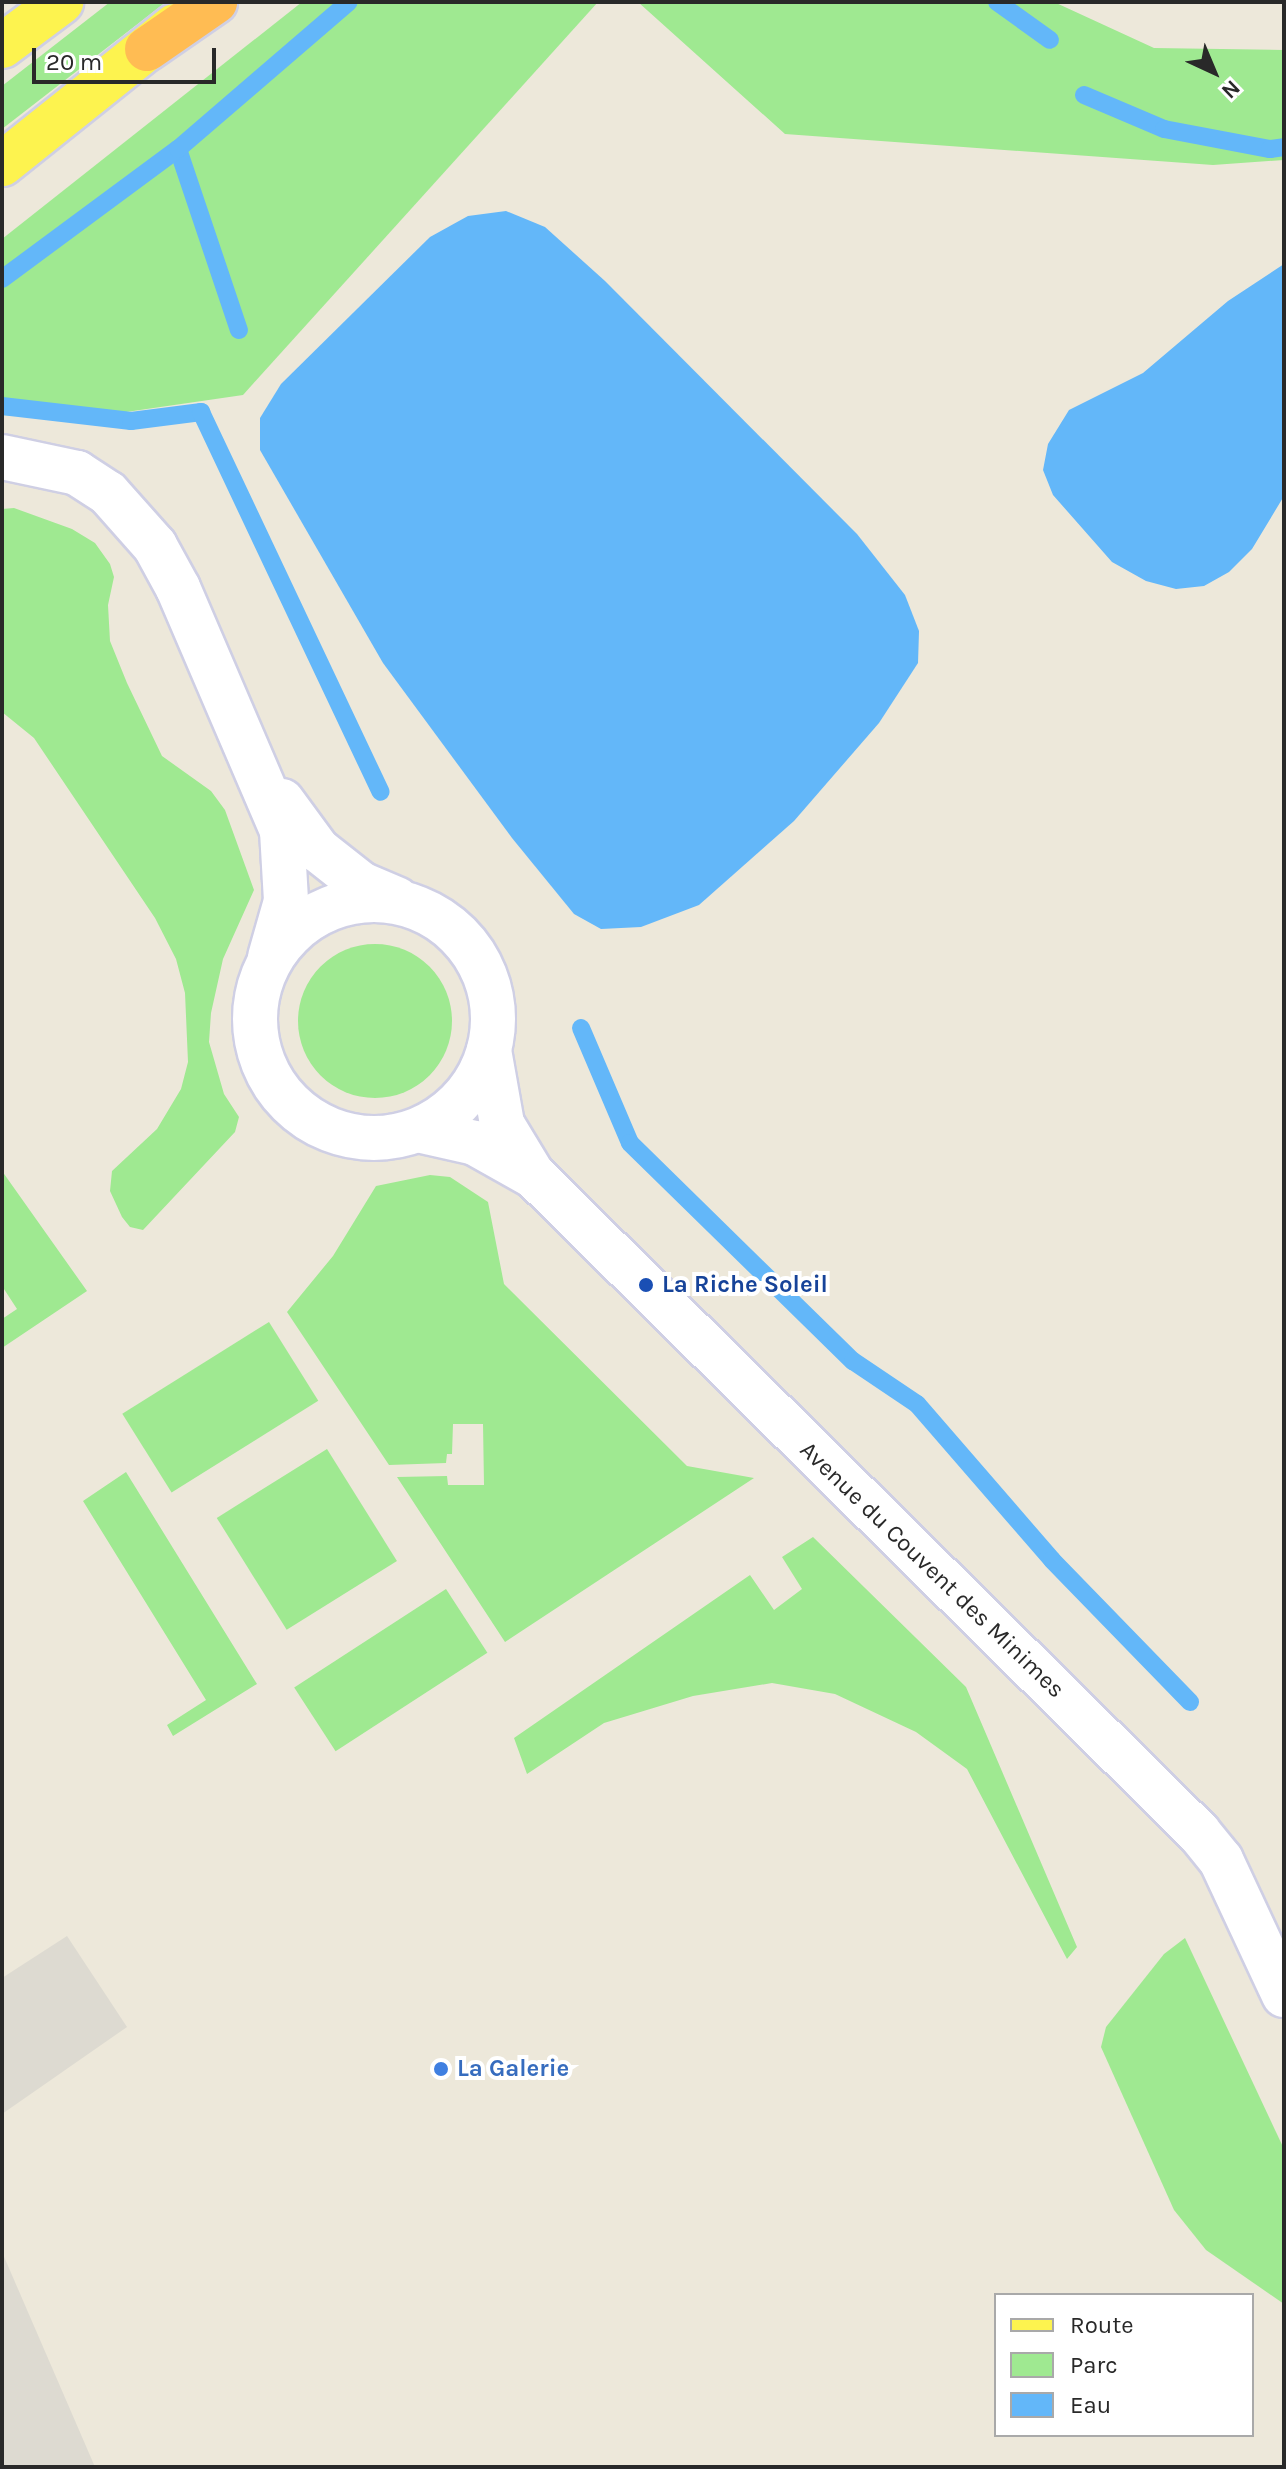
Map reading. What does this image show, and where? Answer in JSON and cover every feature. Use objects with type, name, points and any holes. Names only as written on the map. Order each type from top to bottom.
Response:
[{"type":"highway","points":[[147,49],[215,2]]},
{"type":"main road","points":[[2,46],[61,2]]},
{"type":"main road","points":[[2,164],[205,2]]},
{"type":"street","name":"Avenue du Couvent des Minimes","points":[[2,457],[77,473],[133,518],[178,588],[257,762],[282,831],[287,863],[286,901],[254,1008],[255,1031],[268,1076],[280,1095],[315,1123],[344,1135],[376,1139],[418,1130],[459,1103],[475,1084],[489,1050],[494,1013],[482,965],[451,927],[361,884],[318,850],[257,762]]},
{"type":"street","name":"Avenue du Couvent des Minimes","points":[[268,963],[287,936],[313,916],[343,904],[376,899],[408,904]]},
{"type":"street","name":"Avenue du Couvent des Minimes","points":[[489,1050],[502,1124],[535,1177],[1199,1833],[1221,1860],[1284,1995]]},
{"type":"street","name":"Avenue du Couvent des Minimes","points":[[418,1130],[475,1143],[535,1177]]},
{"type":"green space","points":[[110,2],[166,2],[2,129],[2,86]]},
{"type":"green space","points":[[302,2],[598,2],[243,395],[78,419],[2,415],[2,239]]},
{"type":"green space","points":[[638,2],[1054,2],[1154,48],[1284,50],[1284,160],[1213,165],[785,134]]},
{"type":"green space","points":[[14,508],[72,529],[95,543],[110,564],[114,577],[108,605],[110,641],[127,683],[162,756],[211,791],[225,810],[254,890],[223,959],[211,1013],[209,1042],[224,1094],[239,1117],[235,1132],[143,1230],[130,1227],[122,1217],[110,1191],[112,1171],[157,1129],[181,1089],[188,1062],[185,993],[176,959],[155,918],[34,738],[2,712],[2,509]]},
{"type":"green space","points":[[375,944],[404,950],[429,967],[446,992],[452,1021],[446,1050],[429,1075],[404,1092],[375,1098],[346,1092],[321,1075],[304,1050],[298,1021],[304,992],[321,967],[346,950]]},
{"type":"green space","points":[[2,1171],[87,1291],[2,1348],[2,1319],[17,1309],[2,1286]]},
{"type":"green space","points":[[430,1175],[450,1177],[488,1202],[504,1284],[687,1466],[754,1478],[505,1642],[397,1477],[447,1476],[448,1485],[484,1485],[483,1424],[453,1424],[452,1454],[447,1454],[446,1463],[389,1465],[287,1312],[333,1256],[376,1186]]},
{"type":"green space","points":[[269,1322],[318,1401],[172,1493],[122,1414]]},
{"type":"green space","points":[[327,1449],[397,1561],[287,1630],[217,1518]]},
{"type":"green space","points":[[126,1472],[257,1684],[173,1736],[167,1725],[206,1700],[83,1501]]},
{"type":"green space","points":[[813,1537],[966,1687],[1077,1947],[1067,1959],[967,1769],[916,1732],[835,1694],[772,1683],[693,1696],[604,1723],[527,1774],[514,1738],[750,1575],[774,1610],[802,1589],[782,1557]]},
{"type":"green space","points":[[446,1589],[487,1653],[336,1751],[294,1688]]},
{"type":"green space","points":[[1185,1938],[1284,2149],[1284,2304],[1206,2250],[1174,2210],[1101,2047],[1106,2027],[1164,1954]]},
{"type":"shaded area","points":[[67,1936],[127,2027],[2,2114],[2,1978]]},
{"type":"shaded area","points":[[2,2252],[95,2467],[2,2467]]},
{"type":"water","points":[[506,211],[545,227],[605,281],[857,534],[905,595],[919,631],[918,663],[879,723],[794,821],[699,905],[641,927],[601,929],[574,914],[512,838],[383,663],[260,450],[260,418],[281,384],[430,237],[468,216]]},
{"type":"water","points":[[1284,264],[1284,496],[1252,549],[1229,572],[1204,586],[1176,589],[1146,581],[1112,562],[1053,495],[1043,470],[1048,444],[1069,410],[1143,373],[1228,301]]},
{"type":"waterway","points":[[2,279],[178,149],[349,2]]},
{"type":"waterway","points":[[997,2],[1050,40]]},
{"type":"waterway","points":[[1084,95],[1164,129],[1270,149],[1284,147]]},
{"type":"waterway","points":[[178,149],[239,330]]},
{"type":"waterway","points":[[2,406],[131,421],[201,412],[381,792]]},
{"type":"waterway","points":[[581,1028],[630,1143],[853,1361],[917,1404],[1052,1560],[1190,1702]]},
{"type":"place","name":"La Riche Soleil","points":[[646,1285]]},
{"type":"place","name":"La Galerie","points":[[441,2069]]}]
